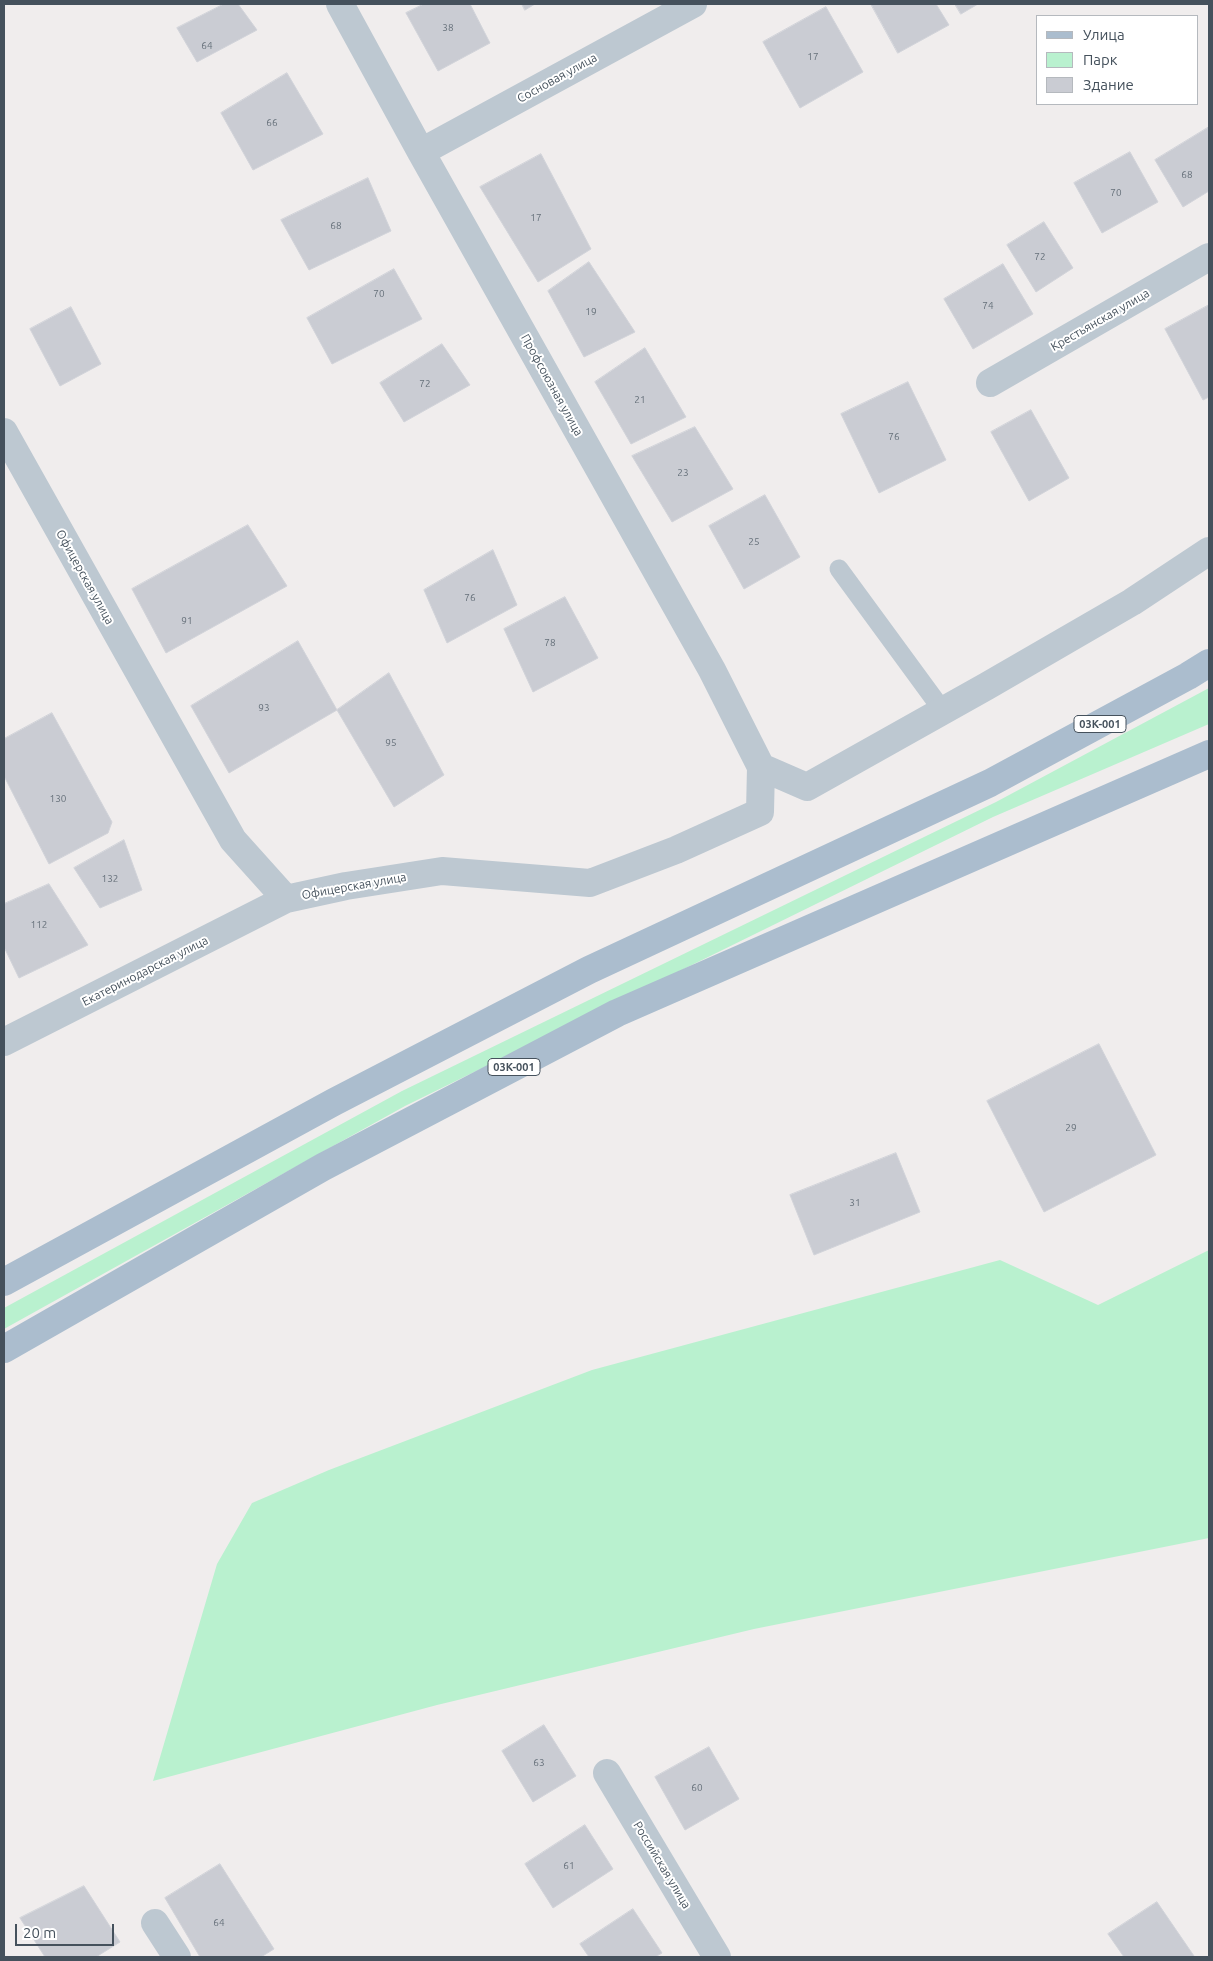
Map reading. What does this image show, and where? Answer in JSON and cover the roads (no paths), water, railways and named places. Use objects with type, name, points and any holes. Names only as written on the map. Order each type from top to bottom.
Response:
[{"type":"main road","name":"03К-001","points":[[4,1282],[325,1107],[589,970],[990,783],[1209,663]]},
{"type":"main road","name":"03К-001","points":[[4,1349],[323,1168],[617,1013],[1209,754]]},
{"type":"street","name":"Профсоюзная улица","points":[[340,4],[712,670],[761,767]]},
{"type":"street","name":"Сосновая улица","points":[[421,152],[693,4]]},
{"type":"street","name":"Крестьянская улица","points":[[990,383],[1209,257]]},
{"type":"street","name":"Офицерская улица","points":[[4,432],[233,840],[286,899],[346,886],[442,871],[590,883],[676,850],[760,812],[761,767]]},
{"type":"street","points":[[761,767],[806,786],[943,711],[1132,602],[1209,551]]},
{"type":"street","name":"Екатеринодарская улица","points":[[4,1042],[286,899]]},
{"type":"street","name":"Российская улица","points":[[607,1773],[717,1957]]},
{"type":"street","points":[[155,1922],[177,1957]]},
{"type":"lane","points":[[839,569],[943,711]]}]
